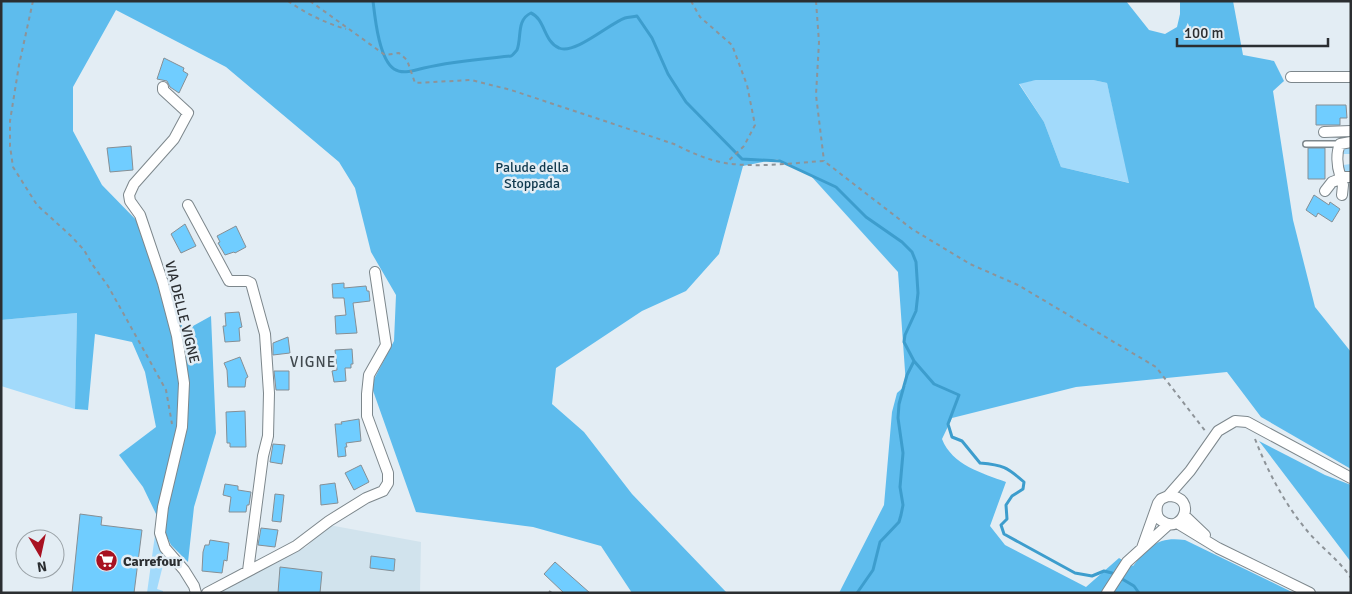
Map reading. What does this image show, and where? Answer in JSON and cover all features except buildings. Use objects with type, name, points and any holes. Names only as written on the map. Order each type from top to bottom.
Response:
[{"type":"street","points":[[1291,77],[1351,77]]},
{"type":"street","name":"VIA DELLE VIGNE","points":[[164,87],[163,90],[188,113],[174,139],[134,184],[129,195],[130,201],[140,215],[163,283],[176,336],[184,383],[182,427],[163,507],[160,532],[165,548],[184,570],[196,593]]},
{"type":"street","points":[[1324,132],[1351,131]]},
{"type":"street","points":[[1342,195],[1344,177],[1338,170],[1340,160],[1338,149],[1340,144],[1351,142]]},
{"type":"street","points":[[1325,191],[1332,182],[1344,177]]},
{"type":"street","points":[[188,205],[229,281],[246,281],[251,284],[265,334],[269,393],[268,436],[263,456],[248,571]]},
{"type":"street","points":[[207,593],[296,546],[329,520],[366,498],[383,491],[388,482],[388,473],[367,416],[367,394],[370,375],[386,345],[375,272]]},
{"type":"street","points":[[1168,496],[1190,471],[1218,431],[1235,421],[1252,424],[1351,478]]},
{"type":"street","points":[[1180,499],[1190,471]]},
{"type":"street","points":[[1106,593],[1127,562],[1184,515],[1185,507],[1180,499],[1168,496],[1161,499],[1157,505],[1142,548]]},
{"type":"street","points":[[1157,505],[1156,510],[1159,519],[1173,524],[1310,593]]},
{"type":"street","points":[[1184,515],[1218,548]]},
{"type":"lane","points":[[1306,144],[1340,144]]},
{"type":"path","points":[[33,1],[19,65],[10,121],[10,146],[13,167],[37,205],[84,250],[108,286],[166,390],[172,424]]},
{"type":"path","points":[[288,1],[299,10],[332,25],[348,29]]},
{"type":"path","points":[[310,1],[385,55],[399,53],[407,60],[416,83],[471,80],[503,88],[674,144],[699,156],[726,163],[778,164],[824,161],[912,229],[970,264],[1018,286],[1156,367],[1212,439]]},
{"type":"path","points":[[691,1],[700,17],[732,45],[747,85],[755,124],[744,146],[726,163]]},
{"type":"path","points":[[816,1],[819,42],[816,95],[824,161]]},
{"type":"path","points":[[1252,424],[1255,439],[1267,468],[1283,497],[1308,532],[1341,564],[1351,578]]},
{"type":"shaded area","points":[[1036,80],[1093,80],[1107,83],[1130,183],[1061,167],[1044,122],[1019,83]]},
{"type":"shaded area","points":[[1351,146],[1351,164],[1350,154],[1343,154],[1343,148]]},
{"type":"shaded area","points":[[1351,164],[1351,172],[1344,171],[1343,165]]},
{"type":"shaded area","points":[[77,313],[75,409],[1,386],[1,320]]},
{"type":"shaded area","points":[[329,525],[421,542],[420,593],[219,593],[268,563],[306,547]]},
{"type":"shaded area","points":[[155,535],[166,553],[157,589],[163,591],[163,593],[147,593]]},
{"type":"green space","name":"Palude della Stoppada","points":[[1,1],[1126,1],[1149,30],[1165,34],[1177,27],[1180,1],[1233,1],[1243,55],[1274,61],[1284,81],[1273,91],[1293,220],[1315,307],[1351,352],[1351,469],[1261,417],[1227,372],[1076,387],[952,418],[942,439],[947,448],[960,462],[1006,482],[990,526],[1005,545],[1086,587],[1119,558],[1133,566],[1149,548],[1161,541],[1185,540],[1294,593],[839,593],[884,505],[892,412],[897,393],[906,385],[898,272],[811,176],[777,159],[743,166],[719,254],[686,291],[642,311],[556,368],[552,404],[584,432],[632,494],[727,593],[632,593],[601,546],[533,527],[416,512],[371,385],[394,341],[396,295],[371,252],[355,188],[339,162],[226,67],[116,10],[73,87],[73,131],[102,185],[142,226],[184,331],[211,316],[216,433],[194,507],[188,562],[171,545],[143,487],[119,455],[156,427],[145,372],[132,342],[95,334],[88,410],[75,409],[77,313],[1,320]],"holes":[[[1036,80],[1093,80],[1107,83],[1129,183],[1061,167],[1044,122],[1019,84]]]},
{"type":"green space","points":[[1259,441],[1325,475],[1351,485],[1351,562]]},
{"type":"waterway","points":[[373,1],[381,48],[389,64],[401,72],[457,62],[512,56],[517,50],[521,24],[526,16],[531,13],[539,20],[550,41],[559,48],[566,49],[583,43],[625,18],[637,16],[652,38],[668,74],[686,102],[742,159],[780,161],[836,187],[866,217],[902,242],[912,252],[916,262],[918,293],[916,311],[905,335],[904,342],[914,361],[934,384],[959,395],[948,424],[952,437],[962,441],[980,463],[1004,468],[1024,482],[1023,489],[1012,496],[1006,505],[1007,519],[1001,525],[1004,534],[1075,573],[1092,576],[1104,571],[1112,573],[1134,586],[1139,593]]},
{"type":"waterway","points":[[857,593],[873,570],[880,542],[899,522],[901,515],[903,505],[900,487],[903,453],[898,418],[899,404],[907,375],[914,361]]},
{"type":"place","name":"Carrefour","points":[[107,561]]},
{"type":"district","name":"VIGNE","points":[[313,362]]}]
